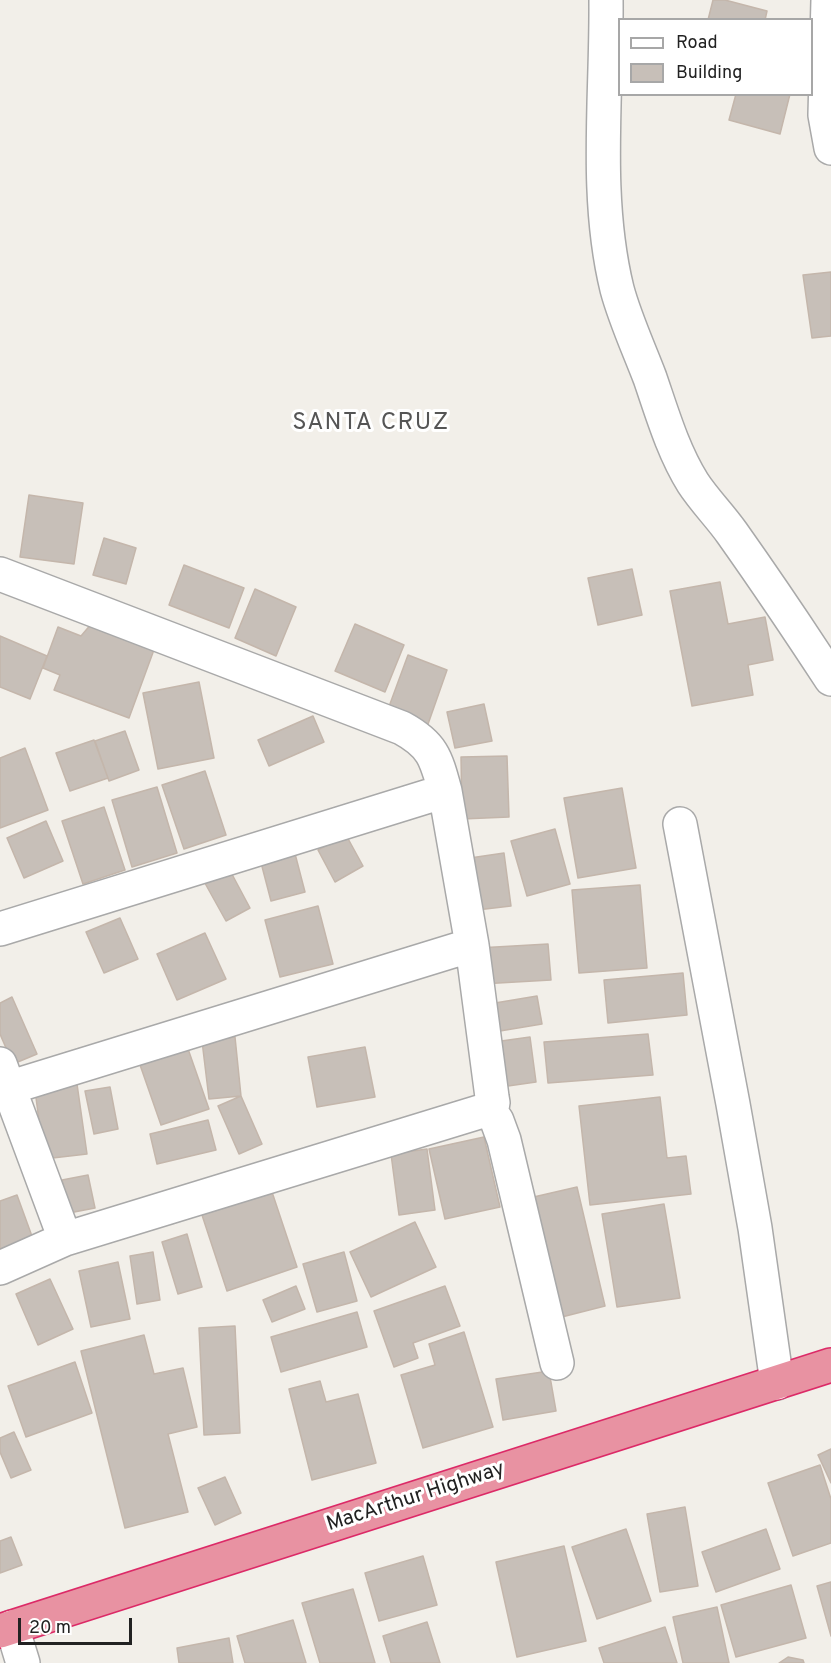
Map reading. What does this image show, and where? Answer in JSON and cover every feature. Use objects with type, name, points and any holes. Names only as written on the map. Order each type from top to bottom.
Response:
[{"type":"highway","name":"MacArthur Highway","points":[[6,1629],[831,1365]]},
{"type":"street","points":[[606,0],[604,137],[606,202],[610,252],[618,290],[662,414],[694,484],[769,585],[831,679]]},
{"type":"street","points":[[828,0],[825,115],[831,148]]},
{"type":"street","points":[[0,574],[402,728],[427,745],[439,768],[446,791],[472,945],[493,1103],[489,1109],[64,1239],[0,1268]]},
{"type":"street","points":[[0,929],[446,791]]},
{"type":"street","points":[[680,824],[755,1228],[777,1383]]},
{"type":"street","points":[[64,1239],[4,1076],[472,945]]},
{"type":"street","points":[[489,1109],[497,1121],[504,1140],[557,1364]]},
{"type":"street","points":[[6,1629],[23,1663]]},
{"type":"building","points":[[713,0],[725,0],[767,11],[765,18],[708,18]]},
{"type":"building","points":[[735,96],[790,96],[780,134],[729,120]]},
{"type":"building","points":[[831,272],[831,336],[812,338],[803,275]]},
{"type":"building","points":[[29,495],[83,503],[74,564],[20,557]]},
{"type":"building","points":[[104,538],[136,548],[126,584],[93,575]]},
{"type":"building","points":[[184,565],[244,588],[229,628],[169,605]]},
{"type":"building","points":[[632,569],[642,615],[598,625],[588,578]]},
{"type":"building","points":[[720,582],[728,624],[765,617],[773,660],[748,665],[753,695],[692,706],[670,591]]},
{"type":"building","points":[[255,589],[296,607],[276,656],[235,638]]},
{"type":"building","points":[[92,623],[155,647],[129,718],[54,690],[60,675],[43,668],[58,627],[81,636]]},
{"type":"building","points":[[355,624],[404,645],[385,692],[335,671]]},
{"type":"building","points":[[0,636],[47,656],[30,699],[0,687]]},
{"type":"building","points":[[408,655],[447,670],[427,727],[387,712]]},
{"type":"building","points":[[199,682],[214,758],[158,769],[143,693]]},
{"type":"building","points":[[484,704],[492,741],[455,748],[447,712]]},
{"type":"building","points":[[313,716],[324,742],[269,766],[258,740]]},
{"type":"building","points":[[125,731],[139,770],[109,781],[95,741]]},
{"type":"building","points":[[94,740],[108,778],[70,791],[56,753]]},
{"type":"building","points":[[25,748],[48,810],[0,828],[0,758]]},
{"type":"building","points":[[507,756],[509,817],[462,819],[461,757]]},
{"type":"building","points":[[205,771],[226,835],[184,849],[162,785]]},
{"type":"building","points":[[157,787],[177,853],[132,867],[112,800]]},
{"type":"building","points":[[622,788],[636,868],[578,878],[564,798]]},
{"type":"building","points":[[104,807],[125,870],[83,884],[62,821]]},
{"type":"building","points":[[46,821],[63,861],[24,878],[7,838]]},
{"type":"building","points":[[555,829],[570,884],[527,896],[511,841]]},
{"type":"building","points":[[346,835],[363,866],[335,882],[318,850]]},
{"type":"building","points":[[293,846],[305,892],[271,901],[259,855]]},
{"type":"building","points":[[504,853],[511,906],[477,910],[470,858]]},
{"type":"building","points":[[226,863],[250,908],[226,921],[201,876]]},
{"type":"building","points":[[640,885],[647,968],[579,973],[572,890]]},
{"type":"building","points":[[318,906],[333,964],[280,977],[265,920]]},
{"type":"building","points":[[120,918],[138,959],[104,973],[86,932]]},
{"type":"building","points":[[205,933],[226,979],[177,1000],[157,954]]},
{"type":"building","points":[[548,944],[551,980],[481,984],[478,948]]},
{"type":"building","points":[[683,973],[687,1015],[608,1023],[604,980]]},
{"type":"building","points":[[537,996],[542,1024],[494,1032],[489,1004]]},
{"type":"building","points":[[12,997],[37,1054],[13,1064],[0,1034],[0,1003]]},
{"type":"building","points":[[648,1034],[653,1075],[548,1083],[544,1042]]},
{"type":"building","points":[[235,1037],[241,1096],[209,1099],[202,1041]]},
{"type":"building","points":[[530,1037],[536,1082],[501,1087],[494,1042]]},
{"type":"building","points":[[187,1046],[209,1109],[161,1125],[139,1062]]},
{"type":"building","points":[[365,1047],[375,1097],[317,1107],[308,1057]]},
{"type":"building","points":[[77,1084],[87,1154],[44,1159],[35,1090]]},
{"type":"building","points":[[110,1087],[118,1129],[94,1134],[85,1091]]},
{"type":"building","points":[[241,1096],[262,1144],[239,1154],[218,1106]]},
{"type":"building","points":[[660,1097],[667,1158],[686,1156],[691,1194],[590,1205],[579,1106]]},
{"type":"building","points":[[208,1120],[216,1150],[157,1164],[150,1134]]},
{"type":"building","points":[[484,1137],[500,1207],[445,1219],[429,1149]]},
{"type":"building","points":[[427,1149],[435,1210],[399,1215],[391,1154]]},
{"type":"building","points":[[88,1175],[95,1208],[69,1213],[62,1180]]},
{"type":"building","points":[[577,1187],[605,1306],[554,1319],[525,1199]]},
{"type":"building","points":[[271,1189],[297,1267],[227,1291],[201,1212]]},
{"type":"building","points":[[17,1195],[33,1239],[0,1250],[0,1201]]},
{"type":"building","points":[[664,1204],[680,1298],[617,1307],[602,1214]]},
{"type":"building","points":[[415,1222],[436,1267],[371,1297],[350,1252]]},
{"type":"building","points":[[187,1234],[202,1287],[178,1294],[162,1242]]},
{"type":"building","points":[[153,1252],[160,1300],[137,1304],[130,1256]]},
{"type":"building","points":[[344,1252],[357,1301],[317,1312],[303,1264]]},
{"type":"building","points":[[118,1262],[130,1319],[91,1327],[79,1271]]},
{"type":"building","points":[[50,1279],[73,1329],[38,1345],[16,1294]]},
{"type":"building","points":[[296,1286],[305,1309],[272,1322],[263,1300]]},
{"type":"building","points":[[445,1286],[460,1326],[413,1343],[418,1358],[394,1367],[374,1311]]},
{"type":"building","points":[[357,1312],[367,1347],[281,1372],[271,1337]]},
{"type":"building","points":[[235,1326],[240,1433],[204,1435],[199,1328]]},
{"type":"building","points":[[464,1332],[493,1427],[423,1448],[401,1375],[435,1365],[429,1344]]},
{"type":"building","points":[[144,1335],[154,1374],[183,1368],[197,1427],[168,1434],[188,1512],[125,1528],[81,1351]]},
{"type":"building","points":[[75,1362],[92,1413],[26,1437],[8,1386]]},
{"type":"building","points":[[549,1371],[556,1411],[503,1420],[496,1379]]},
{"type":"building","points":[[320,1381],[326,1402],[358,1394],[376,1463],[312,1480],[289,1389]]},
{"type":"building","points":[[14,1432],[31,1470],[11,1478],[0,1452],[0,1438]]},
{"type":"building","points":[[831,1449],[831,1483],[818,1455]]},
{"type":"building","points":[[820,1465],[831,1499],[831,1543],[793,1556],[768,1483]]},
{"type":"building","points":[[225,1477],[241,1513],[215,1525],[198,1488]]},
{"type":"building","points":[[685,1507],[698,1586],[660,1592],[647,1514]]},
{"type":"building","points":[[626,1529],[651,1601],[597,1619],[572,1547]]},
{"type":"building","points":[[766,1529],[780,1569],[716,1592],[702,1552]]},
{"type":"building","points":[[11,1537],[22,1565],[0,1573],[0,1541]]},
{"type":"building","points":[[564,1546],[586,1641],[517,1657],[496,1562]]},
{"type":"building","points":[[423,1556],[437,1605],[379,1621],[365,1573]]},
{"type":"building","points":[[831,1582],[831,1636],[817,1586]]},
{"type":"building","points":[[791,1585],[806,1638],[736,1657],[721,1605]]},
{"type":"building","points":[[353,1589],[375,1663],[320,1663],[302,1603]]},
{"type":"building","points":[[717,1607],[729,1663],[683,1663],[673,1617]]},
{"type":"building","points":[[293,1620],[306,1663],[245,1663],[237,1636]]},
{"type":"building","points":[[427,1622],[440,1663],[391,1663],[383,1636]]},
{"type":"building","points":[[665,1627],[677,1663],[604,1663],[599,1648]]},
{"type":"building","points":[[229,1638],[233,1663],[179,1663],[177,1648]]},
{"type":"building","points":[[788,1657],[803,1660],[804,1663],[779,1663]]},
{"type":"district","name":"SANTA CRUZ","points":[[371,424]]}]
